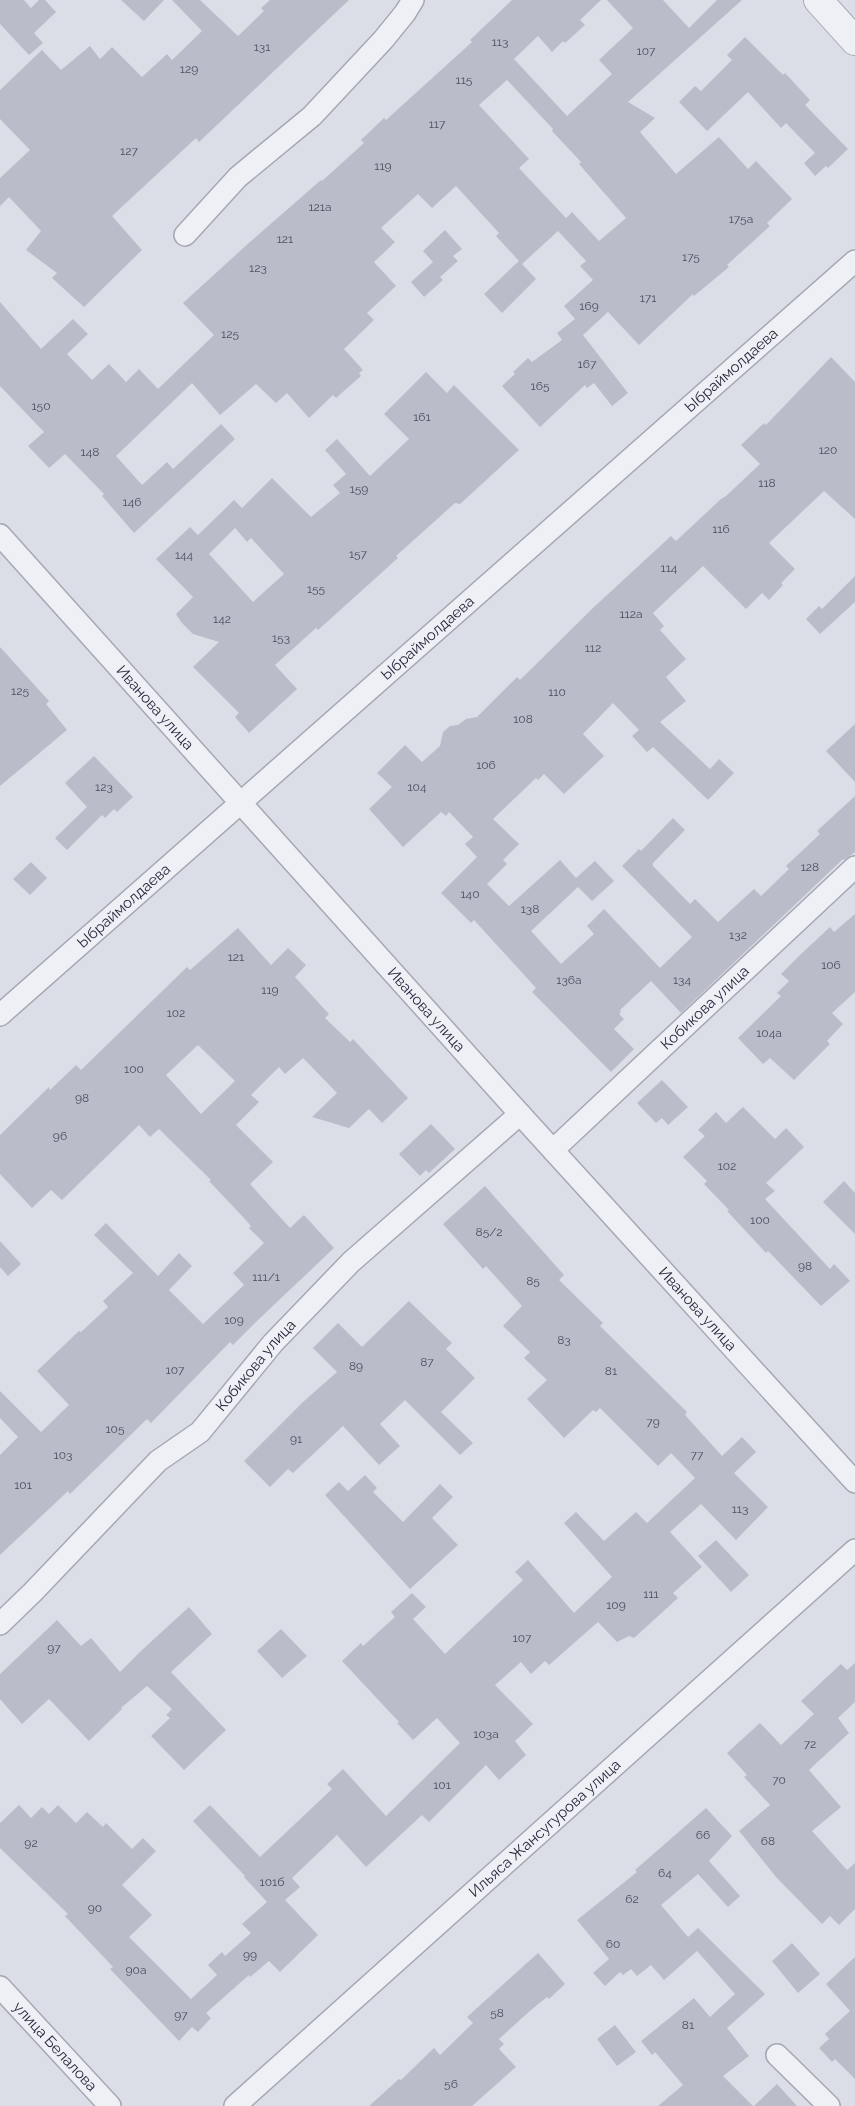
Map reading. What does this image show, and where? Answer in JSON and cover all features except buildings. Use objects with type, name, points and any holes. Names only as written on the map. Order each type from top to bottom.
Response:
[{"type":"street","points":[[185,235],[238,177],[312,116],[383,40],[413,0]]},
{"type":"street","points":[[818,0],[855,41]]},
{"type":"street","name":"Ыбраймолдаева","points":[[0,1015],[855,261]]},
{"type":"street","name":"Иванова улица","points":[[0,535],[240,804],[855,1482]]},
{"type":"street","name":"Кобикова улица","points":[[553,1150],[855,867]]},
{"type":"street","name":"Кобикова улица","points":[[0,1624],[158,1461],[200,1432],[273,1343],[351,1262],[520,1114]]},
{"type":"street","name":"Ильяса Жансугурова улица","points":[[235,2106],[855,1550]]},
{"type":"street","name":"улица Белалова","points":[[0,1987],[110,2106]]},
{"type":"street","points":[[777,2055],[829,2106]]}]
